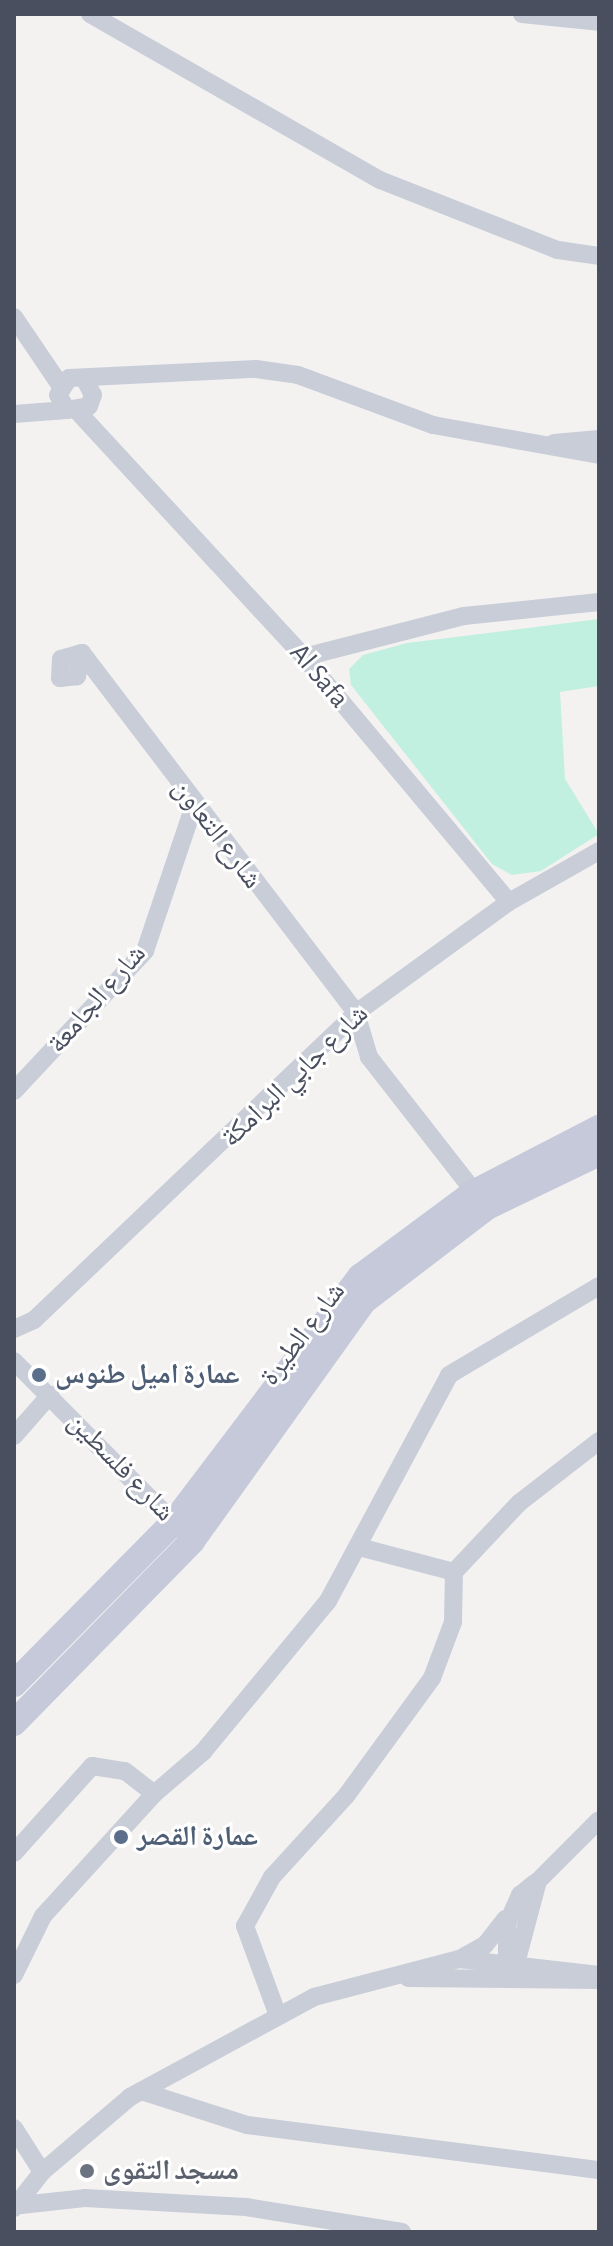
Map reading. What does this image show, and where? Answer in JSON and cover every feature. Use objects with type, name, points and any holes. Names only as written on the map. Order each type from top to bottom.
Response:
[{"type":"main road","name":"شارع الطيرة","points":[[14,1684],[174,1522],[360,1277],[599,1128]]},
{"type":"main road","name":"شارع الطيرة","points":[[14,1723],[192,1541],[364,1301],[480,1200],[599,1153]]},
{"type":"street","points":[[90,14],[380,180],[558,250],[599,256]]},
{"type":"street","points":[[522,14],[599,22]]},
{"type":"street","name":"Al Safa","points":[[16,321],[124,454],[304,657],[509,902]]},
{"type":"street","points":[[14,413],[150,374],[228,368],[298,375],[393,415],[599,455]]},
{"type":"street","points":[[551,444],[599,439]]},
{"type":"street","points":[[304,657],[464,616],[599,602]]},
{"type":"street","name":"شارع التعاون","points":[[82,653],[194,805],[356,1013]]},
{"type":"street","name":"شارع الجامعة","points":[[14,1091],[145,951],[194,805]]},
{"type":"street","name":"شارع جابي البرامكة","points":[[14,1329],[34,1320],[356,1013],[509,902],[599,851]]},
{"type":"street","points":[[356,1013],[369,1057],[480,1200]]},
{"type":"street","points":[[14,1975],[43,1916],[154,1794],[203,1752],[298,1639],[359,1547],[449,1375],[599,1286]]},
{"type":"street","name":"شارع فلسطين","points":[[14,1361],[192,1541]]},
{"type":"street","points":[[14,1436],[50,1395]]},
{"type":"street","points":[[277,2013],[245,1926],[272,1877],[346,1796],[432,1678],[453,1622],[454,1572],[519,1503],[599,1441]]},
{"type":"street","points":[[359,1547],[454,1572]]},
{"type":"street","points":[[14,1853],[92,1766],[125,1771],[154,1794]]},
{"type":"street","points":[[17,2206],[42,2172],[141,2091],[277,2013],[459,1959],[492,1938],[513,1906],[599,1820]]},
{"type":"street","points":[[511,1966],[538,1881]]},
{"type":"street","points":[[511,1966],[513,1906]]},
{"type":"street","points":[[526,1923],[537,1954],[558,1966],[599,1978]]},
{"type":"street","points":[[459,1959],[599,1978]]},
{"type":"street","points":[[381,1980],[511,1966],[558,1966]]},
{"type":"street","points":[[141,2091],[247,2125],[599,2170]]},
{"type":"street","points":[[14,2128],[42,2172]]},
{"type":"street","points":[[17,2206],[85,2198],[246,2207],[402,2232]]},
{"type":"green space","points":[[599,619],[599,686],[560,692],[565,779],[599,834],[541,871],[512,875],[492,864],[351,685],[349,669],[363,655],[407,643]]},
{"type":"place","name":"عمارة اميل طنوس","points":[[39,1375]]},
{"type":"place","name":"عمارة القصر","points":[[121,1837]]},
{"type":"place","name":"مسجد التقوى","points":[[87,2171]]}]
